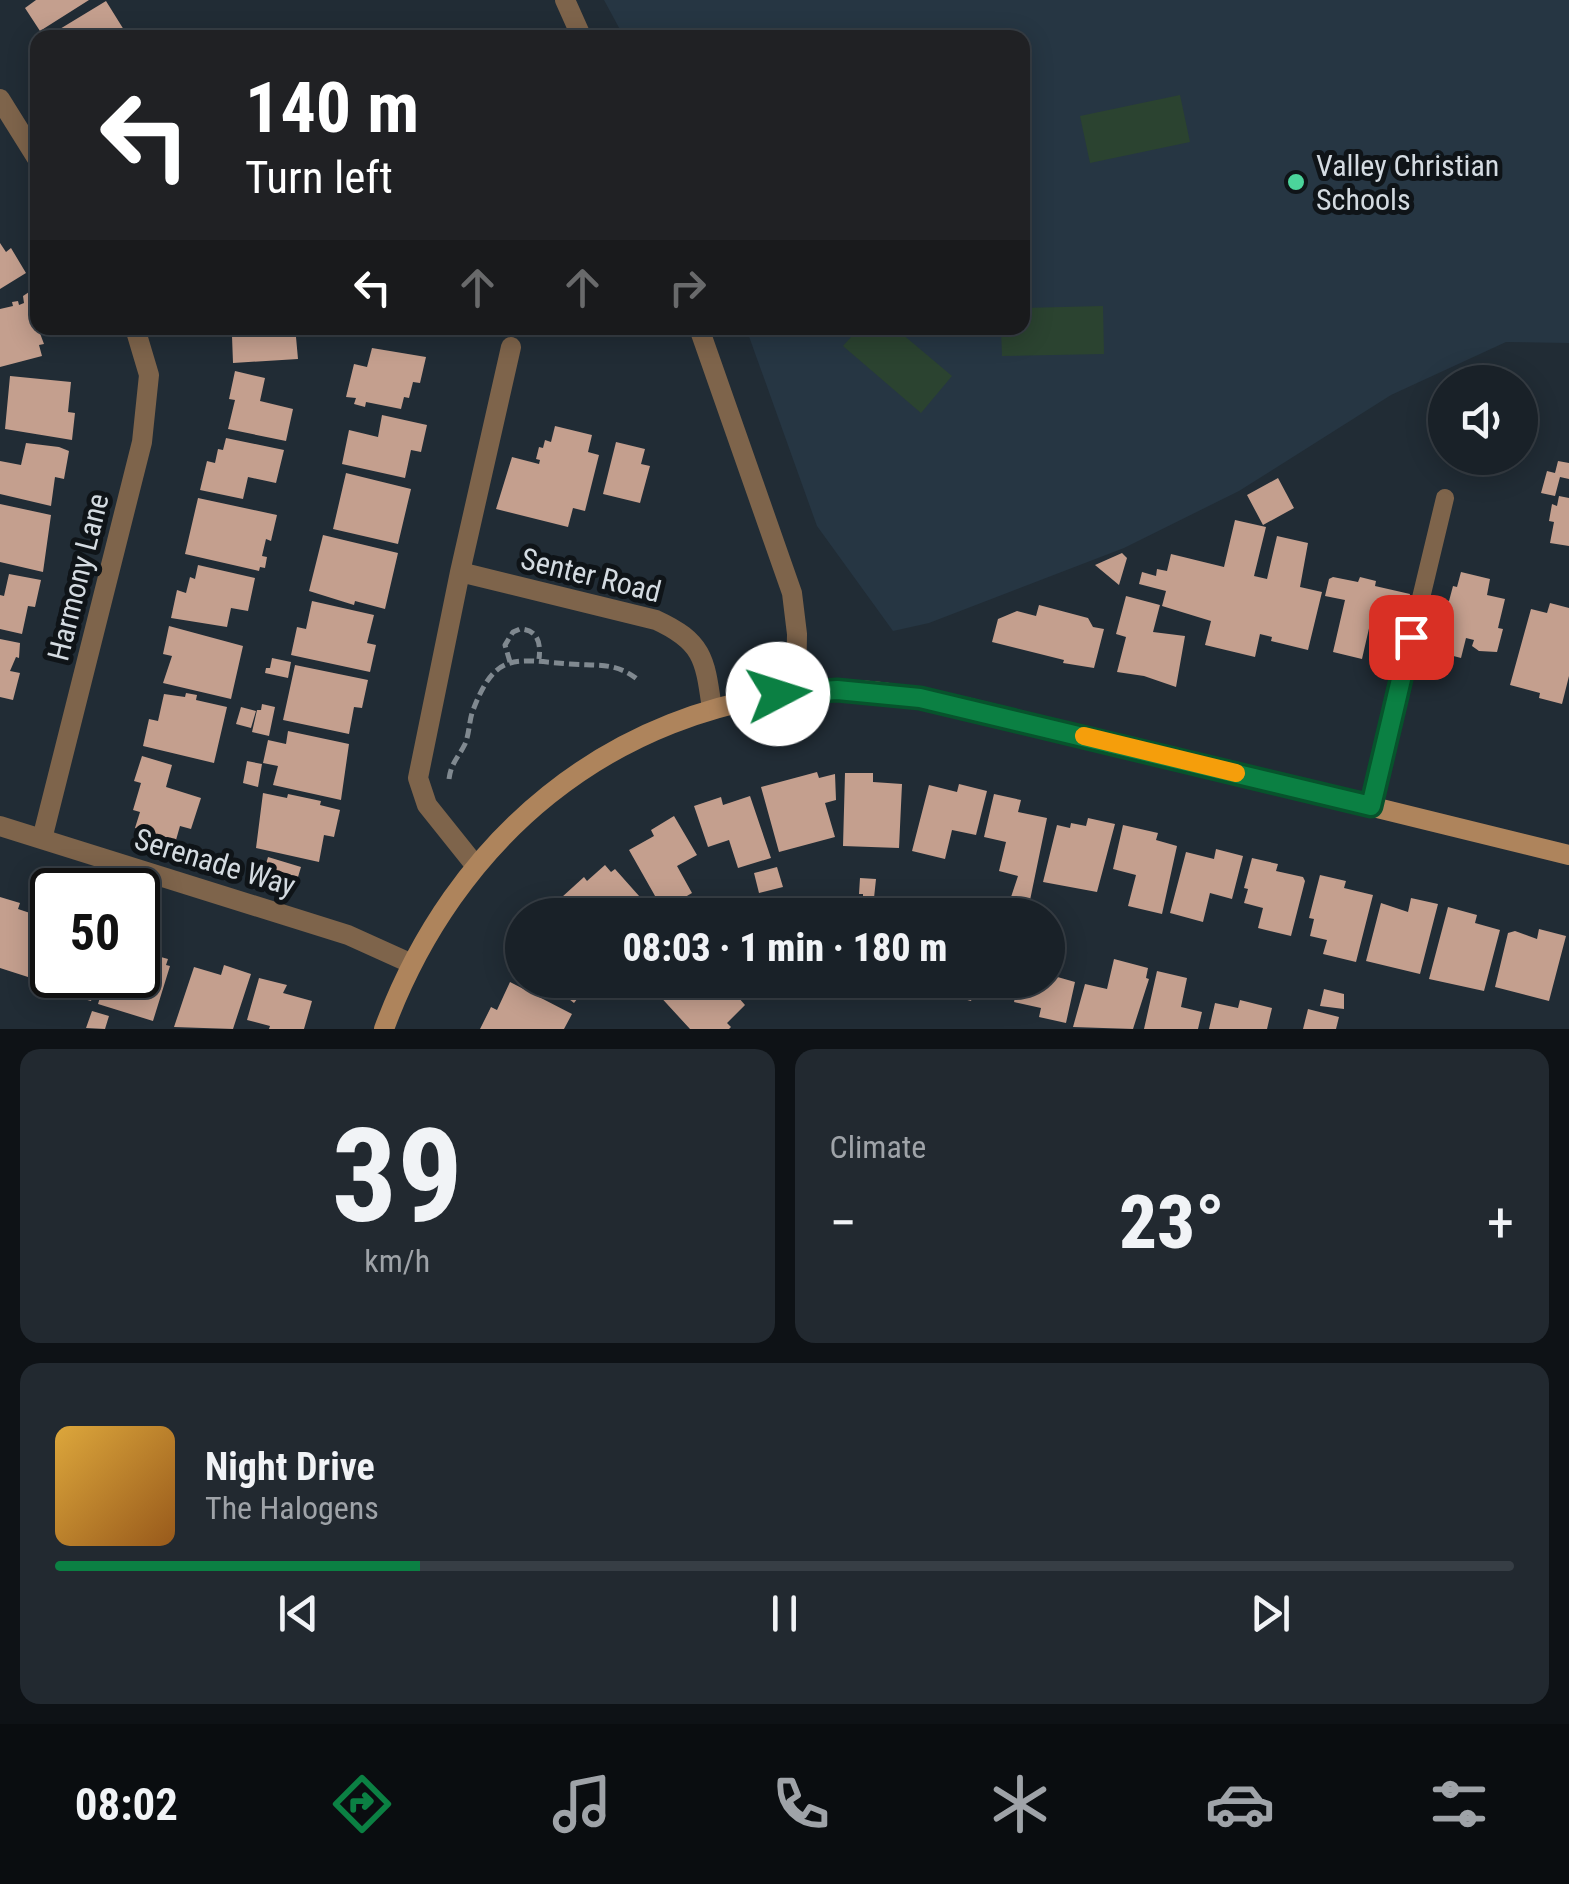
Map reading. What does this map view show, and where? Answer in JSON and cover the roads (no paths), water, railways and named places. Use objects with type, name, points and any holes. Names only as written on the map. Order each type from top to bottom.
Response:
[{"type":"main road","points":[[384,1029],[410,963],[435,920],[474,865],[529,812],[572,778],[638,738],[712,708],[748,699],[864,691],[951,704],[1569,855]]},
{"type":"street","points":[[565,0],[578,30]]},
{"type":"street","points":[[0,99],[30,147]]},
{"type":"street","name":"Harmony Lane","points":[[42,839],[142,442],[149,374],[136,335]]},
{"type":"street","points":[[701,335],[792,593],[797,634],[796,693]]},
{"type":"street","points":[[474,865],[426,804],[418,778],[511,347]]},
{"type":"street","name":"Senter Road","points":[[460,572],[672,627],[702,655],[712,708]]},
{"type":"street","name":"Serenade Way","points":[[0,826],[348,935],[410,963]]},
{"type":"lane","points":[[1371,806],[1445,498]]},
{"type":"place","name":"Valley Christian Schools","points":[[1296,182]]}]
